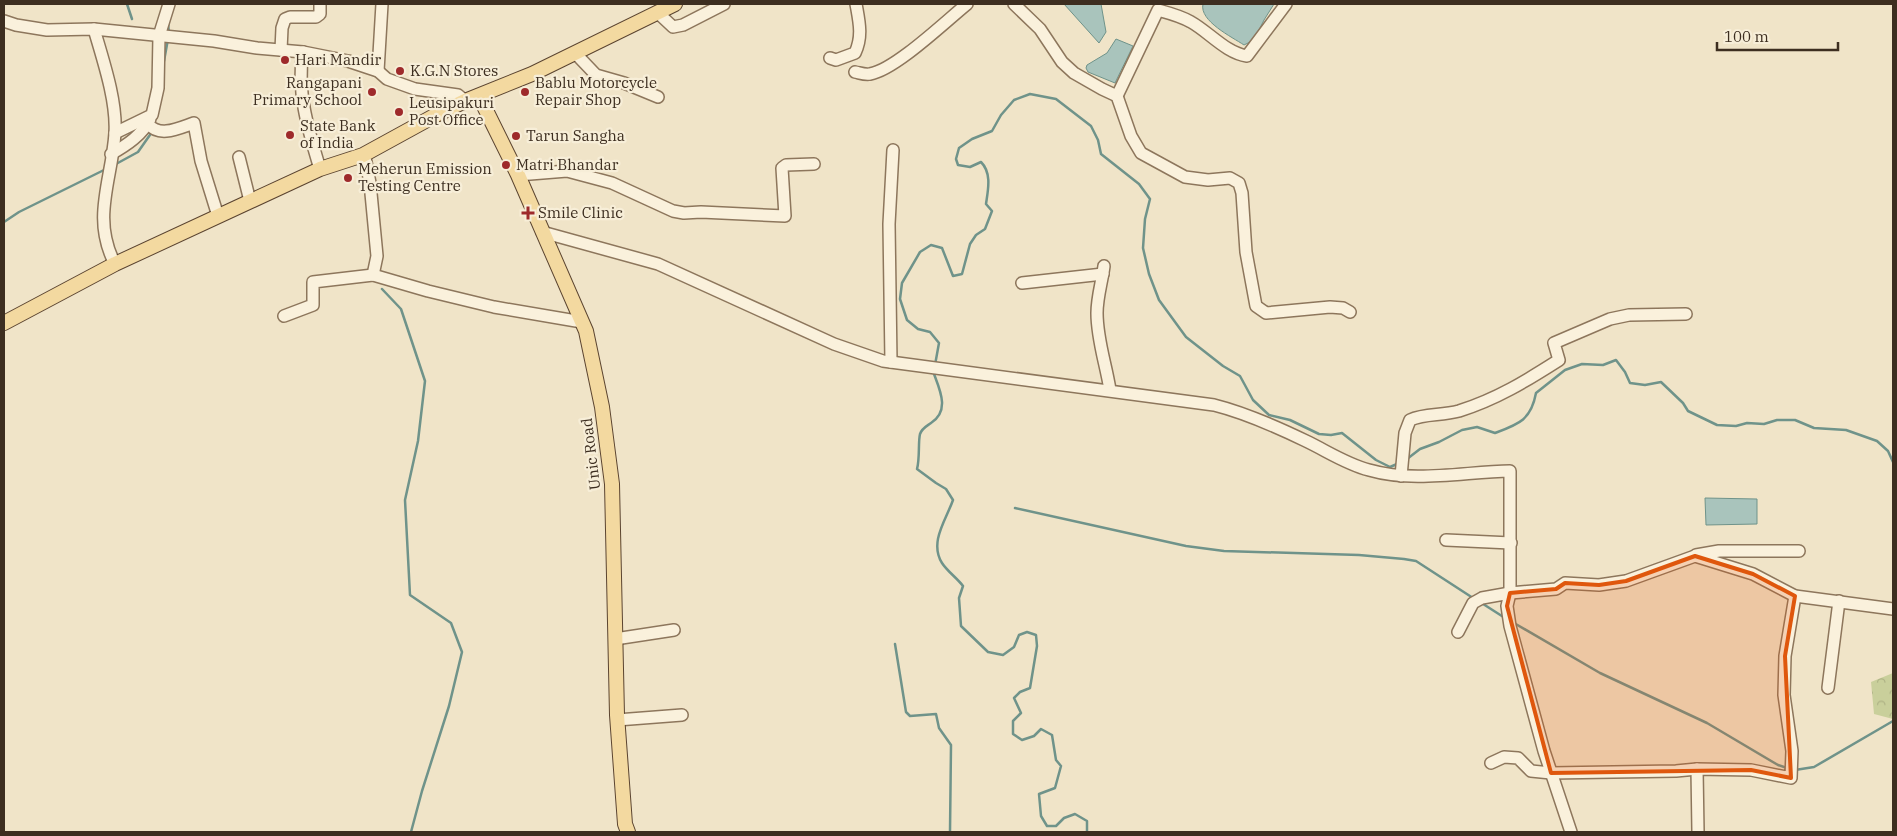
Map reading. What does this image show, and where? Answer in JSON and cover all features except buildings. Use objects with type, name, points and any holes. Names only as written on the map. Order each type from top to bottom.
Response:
[{"type":"main road","points":[[4,323],[114,264],[320,169],[363,155],[465,101],[532,74],[675,4]]},
{"type":"main road","name":"Unic Road","points":[[479,96],[518,175],[586,332],[602,407],[612,484],[617,720],[625,824],[628,832]]},
{"type":"street","points":[[110,164],[126,146],[152,125],[158,88],[159,36],[169,4]]},
{"type":"street","points":[[281,50],[282,28],[285,19],[316,17],[320,14],[320,4]]},
{"type":"street","points":[[378,71],[382,4]]},
{"type":"street","points":[[657,12],[673,27],[683,25],[724,4]]},
{"type":"street","points":[[830,58],[836,60],[855,53],[860,42],[856,4]]},
{"type":"street","points":[[855,72],[870,74],[878,72],[901,58],[966,4]]},
{"type":"street","points":[[1014,4],[1040,29],[1062,62],[1074,72],[1117,96]]},
{"type":"street","points":[[1286,4],[1247,56],[1241,56],[1226,47],[1191,22],[1177,15],[1158,10],[1117,96],[1131,136],[1141,153],[1185,177],[1208,180],[1230,178],[1238,183],[1242,193],[1246,252],[1256,306],[1266,313],[1330,307],[1342,308],[1350,312]]},
{"type":"street","points":[[4,21],[47,30],[94,29],[302,52],[348,61],[378,71],[387,79],[415,88],[458,95],[465,101]]},
{"type":"street","points":[[94,29],[109,79],[115,133],[103,218],[109,253],[114,264]]},
{"type":"street","points":[[302,52],[300,80],[302,95],[320,169]]},
{"type":"street","points":[[575,53],[596,76],[624,83],[658,97]]},
{"type":"street","points":[[115,133],[152,125],[165,132],[194,123],[201,161],[218,216]]},
{"type":"street","points":[[891,362],[889,224],[894,150]]},
{"type":"street","points":[[363,155],[370,182],[377,256],[373,275]]},
{"type":"street","points":[[239,157],[250,200]]},
{"type":"street","points":[[518,175],[567,171],[612,183],[673,211],[684,214],[701,212],[784,216],[782,168],[814,164]]},
{"type":"street","points":[[542,232],[658,264],[834,344],[883,361],[1214,405],[1234,410],[1369,470],[1402,473],[1510,471],[1510,593],[1507,606],[1509,621],[1551,773],[1571,832]]},
{"type":"street","points":[[1022,282],[1104,270],[1097,313],[1100,347],[1110,390]]},
{"type":"street","points":[[284,316],[313,306],[313,282],[373,275],[494,307],[582,322]]},
{"type":"street","points":[[1402,473],[1405,433],[1410,420],[1420,416],[1440,415],[1458,411],[1508,392],[1559,360],[1554,343],[1610,320],[1629,315],[1686,314]]},
{"type":"street","points":[[1446,540],[1511,543]]},
{"type":"street","points":[[1458,632],[1477,601],[1510,593],[1556,589],[1565,583],[1599,586],[1626,581],[1694,556],[1719,551],[1799,551]]},
{"type":"street","points":[[1694,556],[1753,574],[1795,596],[1893,609]]},
{"type":"street","points":[[1491,763],[1504,757],[1518,758],[1531,771],[1551,773],[1697,769],[1751,770],[1791,778],[1792,751],[1784,695],[1785,656],[1795,596]]},
{"type":"street","points":[[1828,688],[1839,602]]},
{"type":"street","points":[[615,640],[674,630]]},
{"type":"street","points":[[617,720],[682,715]]},
{"type":"street","points":[[1697,769],[1698,832]]},
{"type":"highlighted area","points":[[1695,556],[1753,574],[1795,596],[1785,656],[1791,778],[1751,770],[1551,773],[1507,606],[1510,593],[1556,589],[1565,583],[1599,585],[1626,581]]},
{"type":"green space","points":[[1893,673],[1893,719],[1874,714],[1871,682]]},
{"type":"water","points":[[1064,4],[1101,4],[1106,32],[1099,43]]},
{"type":"water","points":[[1203,4],[1274,4],[1254,40],[1244,45],[1211,22],[1203,10]]},
{"type":"water","points":[[1116,39],[1133,46],[1115,83],[1088,72],[1086,68],[1087,65],[1107,53]]},
{"type":"water","points":[[1705,498],[1757,499],[1757,524],[1706,525]]},
{"type":"waterway","points":[[127,4],[132,19]]},
{"type":"waterway","points":[[168,22],[169,34]]},
{"type":"waterway","points":[[164,61],[168,39]]},
{"type":"waterway","points":[[935,365],[939,343],[930,332],[918,329],[907,320],[900,299],[902,283],[920,252],[931,245],[942,248],[953,276],[962,274],[970,244],[976,235],[985,229],[992,211],[986,204],[988,193],[987,171],[981,162],[970,167],[958,165],[956,159],[959,148],[972,139],[992,131],[1001,115],[1014,100],[1030,94],[1056,99],[1091,126],[1098,140],[1101,154],[1139,184],[1150,199],[1145,219],[1143,248],[1149,274],[1159,300],[1186,337],[1223,366],[1240,376],[1253,400],[1269,415],[1290,420],[1319,434],[1331,435],[1342,433],[1376,460],[1390,467],[1397,464]]},
{"type":"waterway","points":[[116,164],[138,152],[152,132]]},
{"type":"waterway","points":[[4,222],[19,212],[106,169]]},
{"type":"waterway","points":[[382,289],[401,309],[425,381],[418,441],[405,500],[410,595],[451,623],[462,652],[449,706],[411,832]]},
{"type":"waterway","points":[[1407,459],[1420,449],[1462,430],[1477,427],[1495,433],[1511,427],[1523,420],[1527,415],[1534,402],[1536,393],[1565,370],[1582,364],[1603,365],[1616,360],[1630,383],[1645,385],[1661,382],[1683,403],[1688,411],[1717,425],[1736,426],[1747,423],[1764,424],[1777,420],[1795,420],[1814,428],[1846,430],[1877,441],[1888,451],[1893,462]]},
{"type":"waterway","points":[[934,370],[941,393],[942,406],[937,418],[923,429],[920,434],[917,469],[946,489],[953,500],[940,531],[937,547],[942,563],[963,586],[959,598],[961,626],[988,652],[1003,655],[1014,647],[1019,635],[1027,632],[1036,635],[1037,646],[1030,688],[1020,692],[1014,698],[1021,713],[1013,721],[1013,734],[1022,740],[1034,736],[1041,729],[1052,735],[1056,760],[1061,766],[1055,788],[1039,794],[1041,816],[1047,826],[1056,826],[1064,818],[1075,814],[1087,821],[1087,832]]},
{"type":"waterway","points":[[1015,508],[1186,546],[1224,551],[1359,555],[1416,561],[1473,598]]},
{"type":"waterway","points":[[1480,602],[1505,618]]},
{"type":"waterway","points":[[1514,623],[1600,673],[1707,723],[1778,765],[1787,768]]},
{"type":"waterway","points":[[895,644],[906,712],[910,716],[936,714],[939,728],[951,745],[950,832]]},
{"type":"waterway","points":[[1795,770],[1814,767],[1893,721]]},
{"type":"place","name":"Hari Mandir","points":[[285,60]]},
{"type":"place","name":"K.G.N Stores","points":[[400,71]]},
{"type":"place","name":"Rangapani Primary School","points":[[372,92]]},
{"type":"place","name":"Bablu Motorcycle Repair Shop","points":[[525,92]]},
{"type":"place","name":"Leusipakuri Post Office","points":[[399,112]]},
{"type":"place","name":"State Bank of India","points":[[290,135]]},
{"type":"place","name":"Tarun Sangha","points":[[516,136]]},
{"type":"place","name":"Matri Bhandar","points":[[506,165]]},
{"type":"place","name":"Meherun Emission Testing Centre","points":[[348,178]]},
{"type":"place","name":"Smile Clinic","points":[[528,213]]}]
